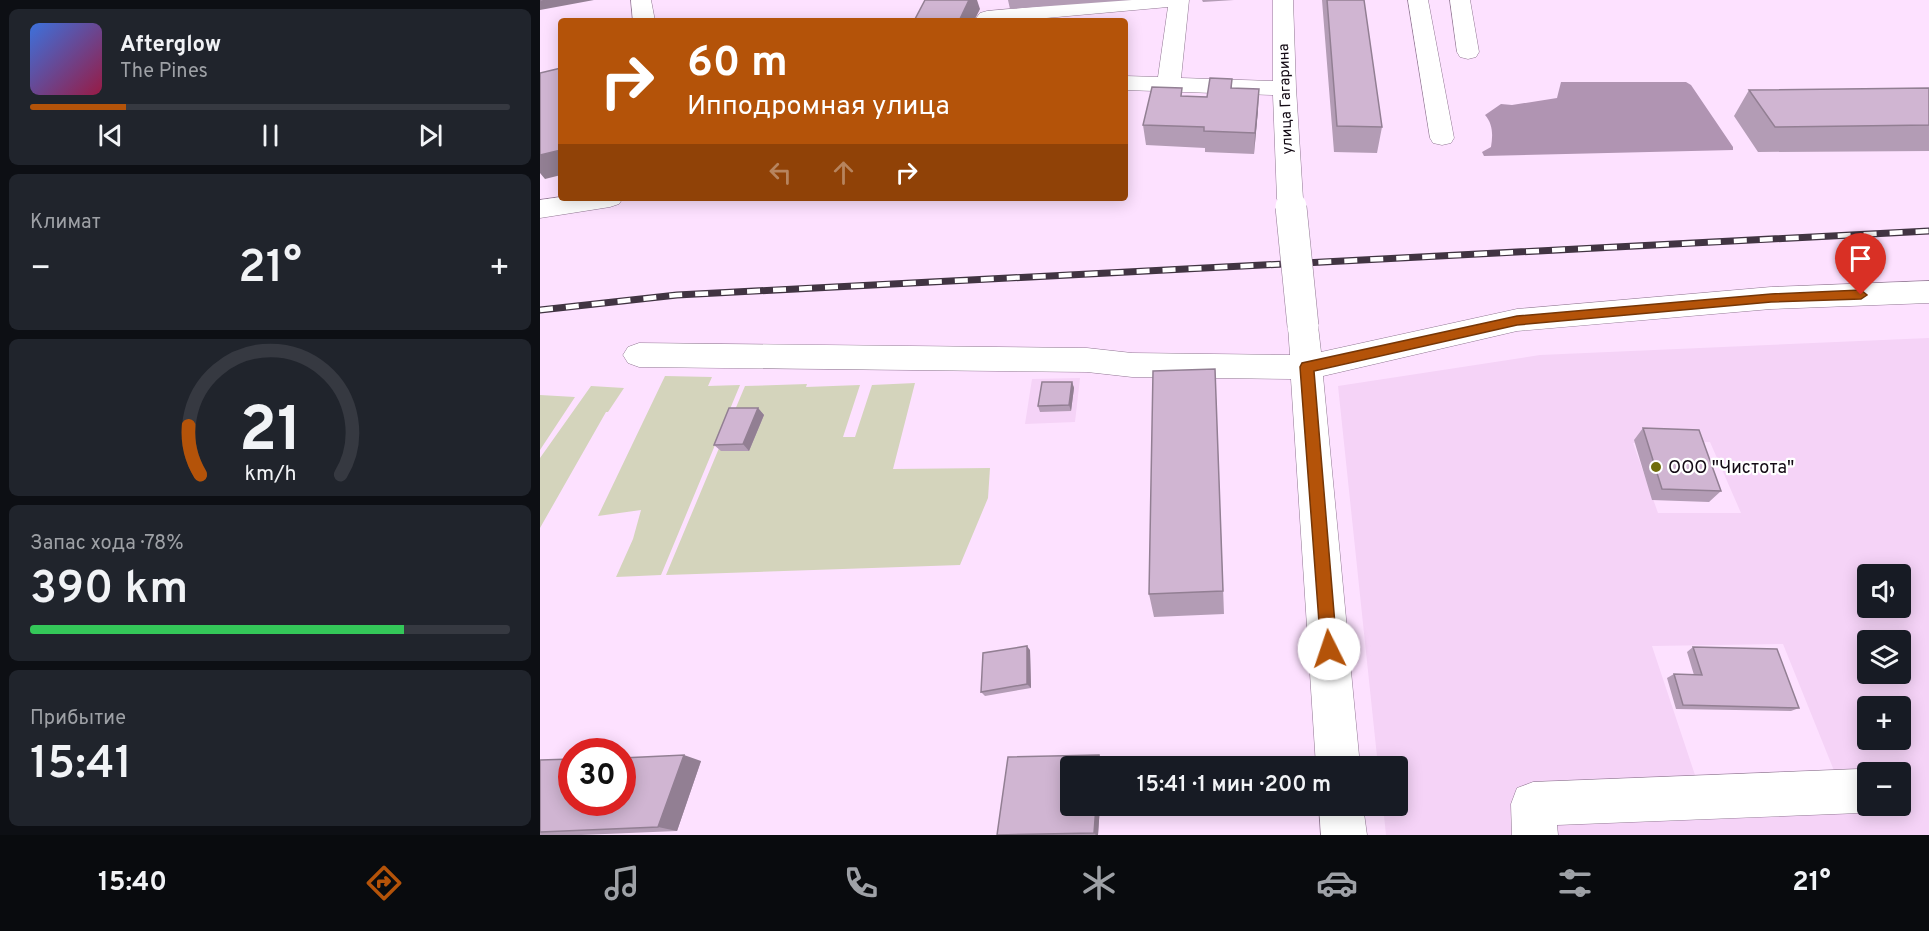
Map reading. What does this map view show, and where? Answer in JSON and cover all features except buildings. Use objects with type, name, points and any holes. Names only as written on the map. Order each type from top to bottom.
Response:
[{"type":"street","points":[[641,0],[644,18]]},
{"type":"street","points":[[986,18],[1178,0],[1169,84]]},
{"type":"street","name":"улица Гагарина","points":[[1283,0],[1284,88],[1290,199],[1307,367]]},
{"type":"street","points":[[1419,0],[1442,138]]},
{"type":"street","points":[[1460,0],[1468,52]]},
{"type":"street","points":[[1128,83],[1284,88]]},
{"type":"street","points":[[540,208],[589,201]]},
{"type":"street","points":[[639,355],[1087,360],[1132,365],[1307,367],[1517,320],[1771,298],[1929,292]]},
{"type":"street","points":[[1307,367],[1337,756]]},
{"type":"street","points":[[1535,835],[1533,804],[1857,791]]},
{"type":"street","points":[[1342,816],[1344,835]]},
{"type":"shaded area","points":[[1561,82],[1686,82],[1691,85],[1733,150],[1484,156],[1482,152],[1491,147],[1492,138],[1491,126],[1485,115],[1501,104],[1512,105],[1557,98]]},
{"type":"shaded area","points":[[1929,338],[1929,835],[1386,835],[1384,816],[1408,816],[1408,756],[1377,756],[1338,386],[1540,355]],"holes":[[[1710,442],[1741,513],[1658,513],[1633,443]],[[1783,644],[1839,783],[1698,784],[1652,646]]]},
{"type":"shaded area","points":[[1080,378],[1075,422],[1025,424],[1032,379]]},
{"type":"green space","points":[[665,376],[712,377],[708,386],[740,385],[661,575],[616,577],[633,539],[641,510],[598,516]]},
{"type":"green space","points":[[915,383],[893,469],[990,468],[988,498],[960,565],[666,575],[745,386],[860,385],[843,437],[855,437],[872,385]]},
{"type":"green space","points":[[591,386],[624,388],[606,412],[540,528],[540,458]]},
{"type":"green space","points":[[540,395],[575,397],[540,450]]},
{"type":"railway","points":[[540,310],[677,295],[1929,231]]},
{"type":"place","name":"ООО \"Чистота\"","points":[[1656,467]]},
{"type":"route","points":[[1329,649],[1307,367],[1517,320],[1771,298],[1861,295]]}]
